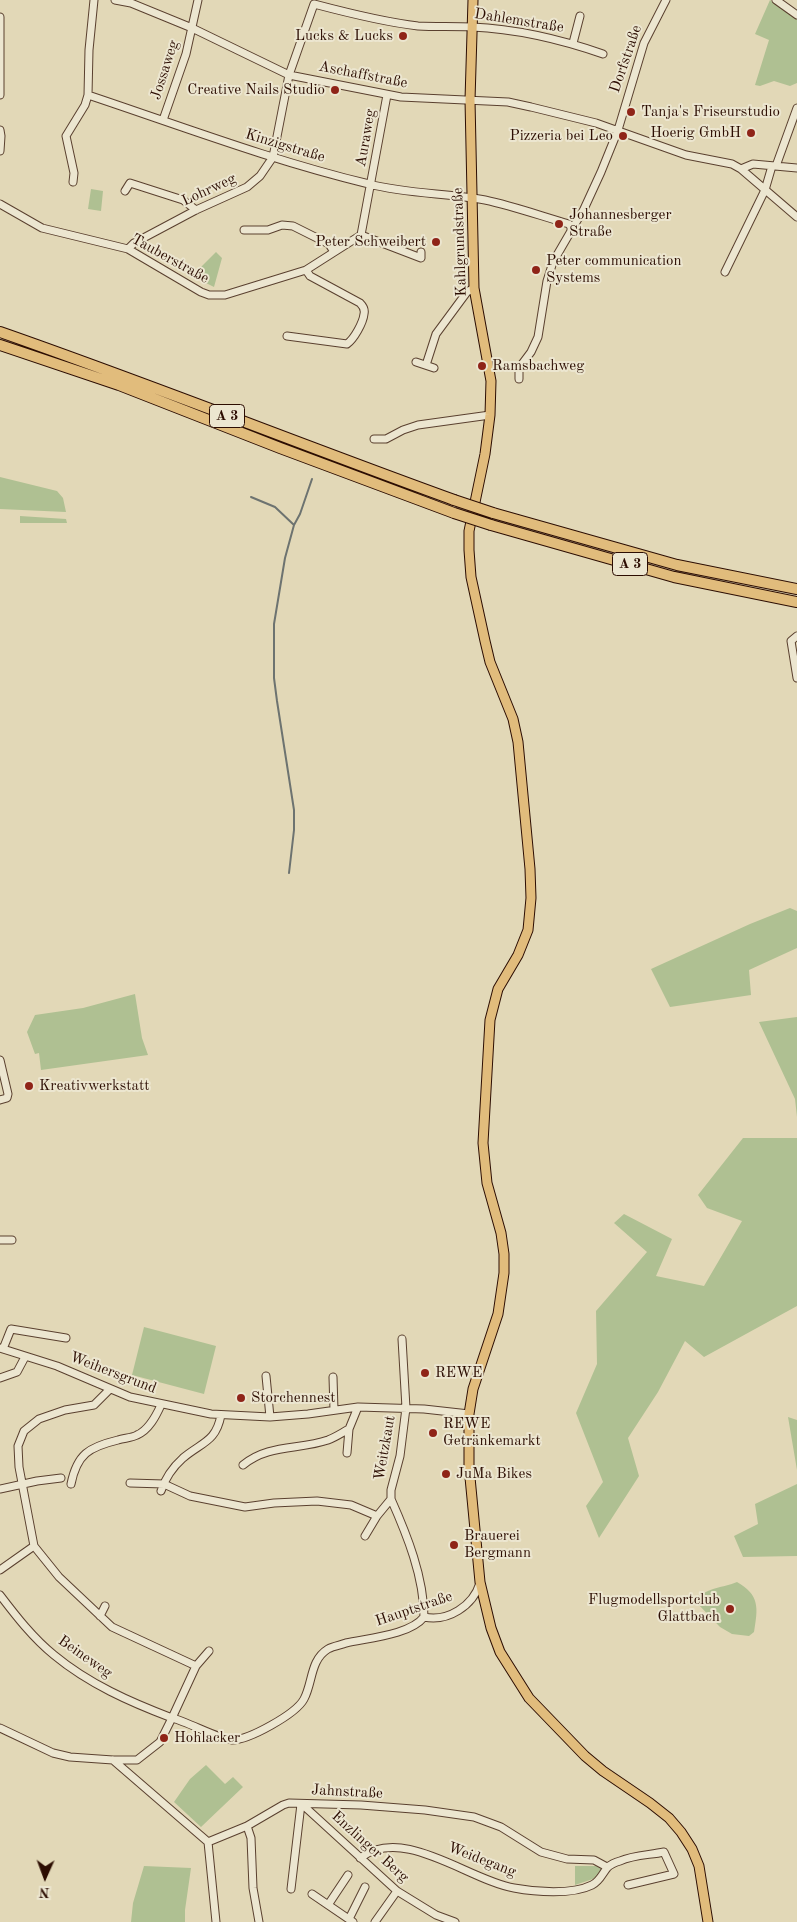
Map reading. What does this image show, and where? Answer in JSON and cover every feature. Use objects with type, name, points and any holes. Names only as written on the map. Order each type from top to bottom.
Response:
[{"type":"highway","name":"A 3","points":[[0,332],[123,374],[284,438],[493,513],[677,565],[797,590]]},
{"type":"highway","name":"A 3","points":[[0,345],[119,386],[280,448],[491,525],[674,577],[797,602]]},
{"type":"main road","name":"Kahlgrundstraße","points":[[473,0],[470,100],[474,288],[491,382],[490,415],[485,454],[469,531],[471,577],[490,662],[513,719],[518,742],[531,898],[528,930],[518,955],[498,989],[490,1020],[483,1143],[487,1183],[501,1233],[504,1273],[498,1314],[473,1389],[469,1414],[469,1467],[480,1582],[491,1628],[500,1652],[529,1698],[585,1756],[669,1818],[692,1848],[699,1866],[708,1922]]},
{"type":"street","points":[[73,182],[74,172],[66,136],[85,105],[88,96],[90,32],[94,0]]},
{"type":"street","name":"Aschaffstraße","points":[[116,0],[192,28],[289,75],[387,95],[425,99],[508,102],[596,123],[686,155],[732,164],[741,169]]},
{"type":"street","name":"Jossaweg","points":[[163,120],[186,54],[198,0]]},
{"type":"street","name":"Dorfstraße","points":[[618,130],[644,43],[666,0]]},
{"type":"street","points":[[776,0],[797,15]]},
{"type":"street","name":"Dahlemstraße","points":[[313,2],[392,22],[420,26],[472,27],[514,31],[573,43],[602,54]]},
{"type":"street","name":"Lohrweg","points":[[128,249],[134,243],[196,210],[247,187],[260,176],[273,157],[289,75],[313,2]]},
{"type":"street","name":"Dahlemstraße","points":[[573,43],[580,16]]},
{"type":"street","points":[[0,18],[0,96]]},
{"type":"street","name":"Auraweg","points":[[371,185],[387,95]]},
{"type":"street","name":"Kinzigstraße","points":[[88,96],[273,157],[371,185],[472,198],[511,206],[569,224],[571,227]]},
{"type":"street","points":[[725,272],[765,190],[797,108]]},
{"type":"street","points":[[0,130],[0,151]]},
{"type":"street","points":[[519,379],[519,368],[531,352],[538,337],[547,281],[553,262],[571,231],[571,227],[584,209],[602,172],[618,130]]},
{"type":"street","points":[[797,168],[753,164],[741,169],[797,217]]},
{"type":"street","points":[[125,191],[130,183],[183,200],[196,210]]},
{"type":"street","points":[[371,185],[361,235],[421,258]]},
{"type":"street","name":"Tauberstraße","points":[[0,204],[42,228],[128,249],[209,296],[225,295],[306,270],[361,235]]},
{"type":"street","points":[[244,230],[268,230],[282,225],[293,226],[329,244],[334,252]]},
{"type":"street","points":[[287,336],[347,344],[352,340],[364,315],[364,308],[360,302],[310,276],[306,270]]},
{"type":"street","points":[[426,365],[436,334],[461,299],[474,288]]},
{"type":"street","points":[[416,362],[434,368]]},
{"type":"street","points":[[374,439],[386,439],[418,425],[490,415]]},
{"type":"street","points":[[797,636],[791,641],[797,678]]},
{"type":"street","points":[[0,1060],[8,1094],[7,1098],[0,1100]]},
{"type":"street","points":[[0,1240],[12,1240]]},
{"type":"street","name":"Weihersgrund","points":[[66,1338],[12,1329],[1,1349],[56,1366],[130,1397],[192,1412],[270,1417],[358,1407],[406,1408],[469,1414]]},
{"type":"street","name":"Weitzkaut","points":[[402,1339],[406,1408],[400,1456],[391,1490],[392,1499],[413,1553],[424,1606],[424,1617]]},
{"type":"street","points":[[0,1378],[18,1372],[25,1356]]},
{"type":"street","points":[[266,1376],[270,1417]]},
{"type":"street","points":[[333,1377],[334,1410]]},
{"type":"street","points":[[110,1389],[94,1405],[65,1410],[39,1419],[24,1431],[18,1446],[19,1467],[34,1546],[59,1577],[112,1627],[196,1666]]},
{"type":"street","points":[[71,1484],[77,1462],[87,1451],[101,1444],[138,1435],[155,1420],[162,1405]]},
{"type":"street","points":[[346,1453],[349,1429],[358,1407]]},
{"type":"street","points":[[161,1492],[164,1484],[182,1459],[212,1438],[219,1427],[221,1415]]},
{"type":"street","points":[[242,1466],[260,1454],[328,1440],[349,1429]]},
{"type":"street","points":[[0,1489],[61,1478]]},
{"type":"street","points":[[130,1483],[164,1484],[190,1496],[245,1507],[274,1503],[317,1501],[351,1505],[377,1516]]},
{"type":"street","points":[[365,1536],[377,1516],[392,1499]]},
{"type":"street","points":[[0,1570],[34,1546]]},
{"type":"street","name":"Hauptstraße","points":[[172,1718],[188,1722],[231,1740],[261,1730],[290,1714],[304,1699],[317,1658],[329,1648],[394,1633],[418,1624],[424,1617],[434,1619],[446,1616],[461,1608],[475,1597],[480,1582]]},
{"type":"street","name":"Beineweg","points":[[0,1595],[24,1626],[53,1654],[83,1676],[127,1701],[172,1718]]},
{"type":"street","points":[[100,1616],[105,1606]]},
{"type":"street","points":[[0,1728],[53,1752],[85,1758],[137,1760],[160,1742],[196,1666],[208,1650]]},
{"type":"street","points":[[113,1760],[208,1842],[216,1922]]},
{"type":"street","points":[[290,1889],[298,1804]]},
{"type":"street","name":"Jahnstraße","points":[[208,1842],[248,1826],[283,1805],[298,1804],[416,1810],[474,1817],[501,1827],[541,1852],[567,1859],[594,1860],[607,1867]]},
{"type":"street","name":"Enzlinger Berg","points":[[298,1804],[397,1892],[436,1914],[455,1922]]},
{"type":"street","points":[[248,1826],[252,1838],[253,1888],[259,1922]]},
{"type":"street","name":"Weidegang","points":[[360,1858],[375,1849],[405,1849],[446,1861],[483,1879],[513,1888],[539,1891],[569,1891],[593,1885],[603,1876],[607,1867],[621,1860],[664,1852],[674,1874],[628,1885]]},
{"type":"street","points":[[328,1905],[348,1875]]},
{"type":"street","points":[[312,1894],[351,1920],[365,1887]]},
{"type":"street","points":[[375,1922],[397,1892]]},
{"type":"green space","points":[[770,0],[797,19],[797,83],[790,86],[774,81],[760,86],[755,85],[769,40],[755,34]]},
{"type":"green space","points":[[91,189],[103,191],[101,211],[88,209]]},
{"type":"green space","points":[[216,252],[222,258],[214,287],[192,276]]},
{"type":"green space","points":[[0,477],[57,491],[63,498],[66,512],[0,509]]},
{"type":"green space","points":[[20,516],[66,519],[67,523],[20,523]]},
{"type":"green space","points":[[790,908],[797,911],[797,948],[749,970],[751,995],[670,1007],[651,969]]},
{"type":"green space","points":[[135,994],[142,1038],[148,1055],[41,1070],[39,1053],[35,1054],[27,1032],[35,1015],[83,1008]]},
{"type":"green space","points":[[797,1017],[797,1117],[795,1099],[759,1022]]},
{"type":"green space","points":[[743,1138],[797,1138],[797,1306],[704,1357],[685,1341],[658,1392],[628,1438],[639,1476],[599,1538],[586,1506],[603,1482],[576,1413],[597,1364],[596,1311],[647,1252],[614,1223],[624,1214],[672,1239],[656,1276],[704,1286],[742,1221],[707,1208],[698,1195]]},
{"type":"green space","points":[[144,1327],[216,1346],[204,1394],[132,1375]]},
{"type":"green space","points":[[788,1417],[797,1420],[797,1470]]},
{"type":"green space","points":[[797,1484],[797,1556],[743,1557],[734,1536],[758,1524],[755,1504]]},
{"type":"green space","name":"Flugmodellsportclub Glattbach","points":[[737,1582],[750,1592],[756,1603],[754,1632],[749,1636],[732,1634],[720,1627],[697,1603],[696,1599],[706,1592]]},
{"type":"green space","points":[[206,1765],[225,1784],[233,1777],[243,1787],[201,1827],[174,1802],[190,1779]]},
{"type":"green space","points":[[144,1866],[191,1868],[185,1922],[131,1922],[133,1903]]},
{"type":"green space","points":[[575,1866],[601,1866],[603,1870],[599,1877],[575,1885]]},
{"type":"waterway","points":[[289,873],[294,830],[294,810],[274,678],[274,624],[285,558],[294,525],[300,514],[312,479]]},
{"type":"waterway","points":[[251,497],[275,507],[294,525]]},
{"type":"place","name":"Lucks & Lucks","points":[[403,36]]},
{"type":"place","name":"Creative Nails Studio","points":[[335,90]]},
{"type":"place","name":"Tanja's Friseurstudio","points":[[631,112]]},
{"type":"place","name":"Hoerig GmbH","points":[[751,133]]},
{"type":"place","name":"Pizzeria bei Leo","points":[[623,136]]},
{"type":"place","name":"Johannesberger Straße","points":[[559,224]]},
{"type":"place","name":"Peter Schweibert","points":[[436,242]]},
{"type":"place","name":"Peter communication Systems","points":[[536,270]]},
{"type":"place","name":"Ramsbachweg","points":[[482,366]]},
{"type":"place","name":"Kreativwerkstatt","points":[[29,1086]]},
{"type":"place","name":"REWE","points":[[425,1373]]},
{"type":"place","name":"Storchennest","points":[[241,1398]]},
{"type":"place","name":"REWE Getränkemarkt","points":[[433,1433]]},
{"type":"place","name":"JuMa Bikes","points":[[446,1474]]},
{"type":"place","name":"Brauerei Bergmann","points":[[454,1545]]},
{"type":"place","name":"Flugmodellsportclub Glattbach","points":[[730,1609]]},
{"type":"place","name":"Hohlacker","points":[[164,1738]]}]
